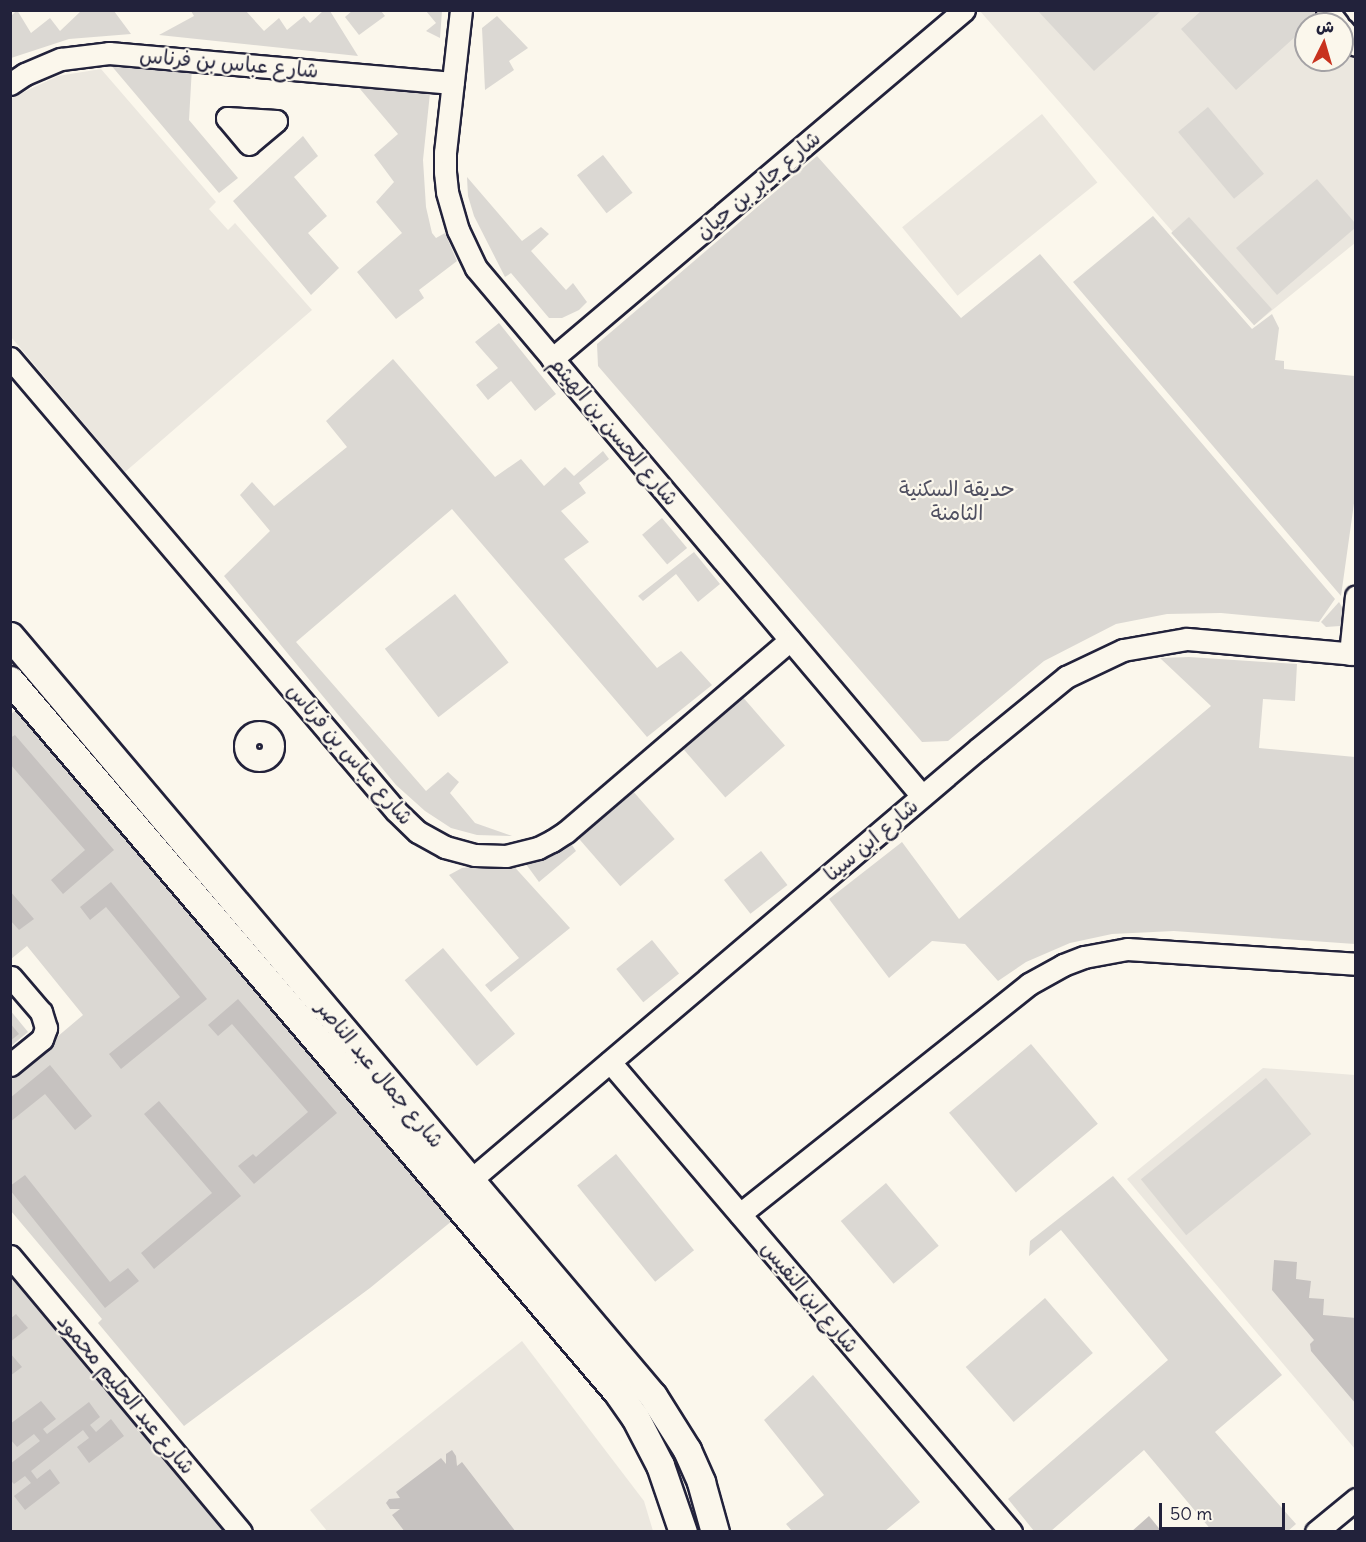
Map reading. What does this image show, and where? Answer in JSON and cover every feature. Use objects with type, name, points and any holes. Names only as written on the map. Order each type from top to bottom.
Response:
[{"type":"main road","name":"شارع جمال عبد الناصر","points":[[10,636],[460,1189],[599,1371],[634,1418],[660,1465],[683,1532]]},
{"type":"main road","name":"شارع جمال عبد الناصر","points":[[11,684],[460,1189],[667,1416],[701,1482],[715,1532]]},
{"type":"street","name":"شارع الحسن بن الهيثم","points":[[461,10],[445,172],[447,192],[458,230],[482,276],[922,796]]},
{"type":"street","name":"شارع جابر بن حيان","points":[[552,359],[964,10]]},
{"type":"street","name":"شارع عباس بن فرناس","points":[[10,84],[25,74],[61,60],[109,53],[453,83]]},
{"type":"street","name":"شارع عباس بن فرناس","points":[[10,358],[396,811],[418,832],[445,847],[475,855],[506,856],[552,841],[566,832],[790,640]]},
{"type":"street","points":[[1353,654],[1356,596]]},
{"type":"street","name":"شارع ابن سينا","points":[[460,1189],[1049,688],[1084,666],[1123,650],[1187,639],[1353,654]]},
{"type":"street","points":[[11,684],[35,665]]},
{"type":"street","points":[[740,1214],[1029,984],[1063,965],[1084,957],[1127,949],[1356,964]]},
{"type":"street","points":[[10,1065],[42,1039],[46,1028],[41,1012],[11,977]]},
{"type":"street","name":"شارع ابن النفيس","points":[[610,1062],[1011,1532]]},
{"type":"street","name":"شارع عبد الحليم محمود","points":[[10,1256],[241,1532]]},
{"type":"street","points":[[1317,1532],[1356,1499]]},
{"type":"shaded area","points":[[980,11],[1320,11],[1294,12],[1294,72],[1354,72],[1355,49],[1355,243],[1254,325]]},
{"type":"shaded area","points":[[101,69],[216,202],[209,209],[228,230],[235,223],[312,310],[125,472],[11,337],[11,98],[58,76]]},
{"type":"shaded area","points":[[1042,114],[1097,182],[957,296],[902,227]]},
{"type":"shaded area","points":[[1263,1068],[1355,1075],[1355,1449],[1127,1179]]},
{"type":"shaded area","points":[[522,1341],[644,1501],[653,1531],[327,1531],[310,1510]]},
{"type":"green space","points":[[17,10],[31,33],[50,18],[60,31],[81,11],[114,11],[131,34],[69,39],[11,58],[11,16]]},
{"type":"green space","points":[[353,10],[381,11],[385,16],[359,35],[345,17]]},
{"type":"green space","points":[[1312,10],[1314,12],[1294,12],[1294,38],[1236,90],[1181,29],[1201,11]]},
{"type":"green space","points":[[191,11],[246,11],[264,31],[279,18],[287,30],[304,16],[310,23],[323,11],[330,11],[358,56],[159,35],[194,16]]},
{"type":"green space","points":[[426,11],[442,11],[440,38],[426,31],[436,23]]},
{"type":"green space","points":[[1038,11],[1161,11],[1094,71]]},
{"type":"green space","points":[[497,16],[528,48],[509,61],[514,70],[485,90],[482,28]]},
{"type":"green space","points":[[110,64],[192,67],[189,120],[238,178],[219,193]]},
{"type":"green space","points":[[355,83],[422,87],[430,93],[423,160],[426,207],[432,233],[436,238],[445,233],[457,261],[419,290],[424,298],[396,319],[357,272],[402,233],[376,202],[394,182],[374,155],[398,134]]},
{"type":"green space","points":[[1208,107],[1264,174],[1234,199],[1178,132]]},
{"type":"green space","points":[[303,136],[318,156],[294,177],[327,216],[308,233],[339,268],[311,295],[233,201]]},
{"type":"green space","points":[[603,155],[633,193],[607,213],[577,175]]},
{"type":"green space","name":"حديقة السكنية الثامنة","points":[[817,156],[961,318],[1040,254],[1335,599],[1319,622],[1221,613],[1167,614],[1116,624],[1044,661],[948,741],[922,742],[598,366],[597,344]]},
{"type":"green space","points":[[467,177],[522,241],[541,227],[549,234],[531,251],[566,290],[573,283],[587,302],[579,310],[562,318],[549,318],[511,273],[505,277],[474,216],[468,196]]},
{"type":"green space","points":[[1317,179],[1355,223],[1355,228],[1277,295],[1236,248]]},
{"type":"green space","points":[[1153,216],[1252,329],[1272,314],[1279,328],[1275,360],[1284,361],[1284,369],[1355,376],[1356,489],[1341,596],[1073,282]]},
{"type":"green space","points":[[1189,217],[1272,309],[1254,325],[1171,233]]},
{"type":"green space","points":[[499,323],[556,394],[535,411],[511,381],[488,400],[476,385],[498,368],[475,342]]},
{"type":"green space","points":[[393,359],[495,477],[521,459],[544,486],[565,467],[574,476],[603,451],[609,459],[579,483],[586,493],[561,511],[589,542],[564,559],[657,668],[681,651],[712,685],[647,737],[452,509],[296,642],[426,791],[448,772],[459,782],[450,793],[475,823],[512,836],[477,835],[451,828],[425,811],[396,785],[224,576],[270,531],[240,495],[252,482],[274,506],[347,447],[326,421]]},
{"type":"green space","points":[[662,518],[687,548],[667,565],[642,535]]},
{"type":"green space","points":[[694,552],[720,584],[698,602],[676,574],[643,601],[638,596]]},
{"type":"green space","points":[[455,594],[509,663],[438,717],[385,649]]},
{"type":"green space","points":[[1339,602],[1345,612],[1344,620],[1340,626],[1326,627],[1321,622]]},
{"type":"green space","points":[[1189,657],[1297,664],[1295,701],[1263,699],[1259,748],[1355,757],[1355,944],[1174,931],[1112,934],[1070,943],[1026,962],[998,981],[965,944],[932,941],[889,978],[829,899],[902,842],[959,919],[1211,706],[1160,658]]},
{"type":"green space","points":[[741,695],[785,746],[725,797],[681,747]]},
{"type":"green space","points":[[16,710],[27,712],[458,1216],[370,1288],[184,1426],[98,1323],[102,1319],[11,1211],[11,1076],[83,1015],[27,946],[11,959],[10,715]]},
{"type":"green space","points":[[632,790],[675,839],[620,886],[578,837]]},
{"type":"green space","points":[[570,842],[576,851],[539,882],[523,860]]},
{"type":"green space","points":[[761,851],[787,885],[750,914],[724,880]]},
{"type":"green space","points":[[510,862],[570,928],[491,992],[485,985],[519,958],[449,875],[462,868]]},
{"type":"green space","points":[[652,940],[679,973],[643,1002],[616,969]]},
{"type":"green space","points":[[443,948],[515,1034],[477,1066],[405,980]]},
{"type":"green space","points":[[10,1010],[28,1032],[11,1046],[10,1046]]},
{"type":"green space","points":[[1031,1044],[1098,1124],[1016,1192],[949,1113]]},
{"type":"green space","points":[[1266,1078],[1311,1134],[1186,1235],[1141,1179]]},
{"type":"green space","points":[[616,1154],[694,1250],[655,1282],[577,1185]]},
{"type":"green space","points":[[1113,1176],[1282,1375],[1215,1432],[1296,1524],[1288,1531],[1212,1531],[1144,1450],[1051,1531],[1034,1531],[1008,1499],[1168,1360],[1061,1230],[1029,1256],[1030,1241]]},
{"type":"green space","points":[[886,1183],[939,1246],[894,1284],[841,1221]]},
{"type":"green space","points":[[11,1267],[231,1531],[11,1531]]},
{"type":"green space","points":[[1045,1298],[1093,1353],[1014,1422],[966,1367]]},
{"type":"green space","points":[[813,1375],[920,1502],[885,1531],[792,1531],[786,1524],[824,1495],[764,1420]]},
{"type":"building","points":[[15,735],[114,850],[63,894],[51,880],[85,850],[10,764],[10,738]]},
{"type":"building","points":[[111,882],[207,999],[121,1069],[109,1054],[180,997],[106,907],[90,920],[80,907]]},
{"type":"building","points":[[10,891],[34,919],[19,930],[10,920]]},
{"type":"building","points":[[238,999],[337,1113],[254,1184],[238,1166],[253,1154],[256,1157],[308,1112],[232,1024],[218,1036],[208,1025]]},
{"type":"building","points":[[10,1023],[19,1034],[10,1041]]},
{"type":"building","points":[[50,1065],[92,1116],[75,1130],[45,1094],[10,1122],[10,1098]]},
{"type":"building","points":[[159,1101],[241,1196],[154,1269],[141,1253],[212,1193],[144,1114]]},
{"type":"building","points":[[25,1175],[110,1282],[128,1268],[139,1281],[105,1308],[10,1190],[10,1186]]},
{"type":"building","points":[[1274,1260],[1297,1262],[1296,1279],[1311,1281],[1309,1298],[1324,1299],[1323,1315],[1356,1318],[1356,1404],[1311,1351],[1310,1344],[1314,1340],[1272,1290]]},
{"type":"building","points":[[16,1314],[28,1328],[10,1342],[10,1319]]},
{"type":"building","points":[[10,1353],[22,1367],[10,1376]]},
{"type":"building","points":[[41,1401],[56,1419],[43,1429],[47,1434],[89,1402],[100,1417],[90,1425],[96,1432],[111,1419],[124,1436],[89,1463],[77,1447],[89,1438],[83,1430],[31,1471],[37,1479],[50,1469],[60,1483],[25,1510],[14,1496],[31,1483],[25,1476],[14,1484],[10,1480],[10,1464],[40,1441],[34,1434],[17,1447],[10,1439],[10,1424]]},
{"type":"building","points":[[452,1450],[456,1456],[457,1466],[462,1462],[516,1532],[405,1532],[392,1515],[400,1509],[390,1509],[386,1503],[389,1499],[400,1498],[396,1492],[441,1458],[446,1464],[446,1454]]},
{"type":"building","points":[[1149,1516],[1162,1532],[1131,1532]]}]
